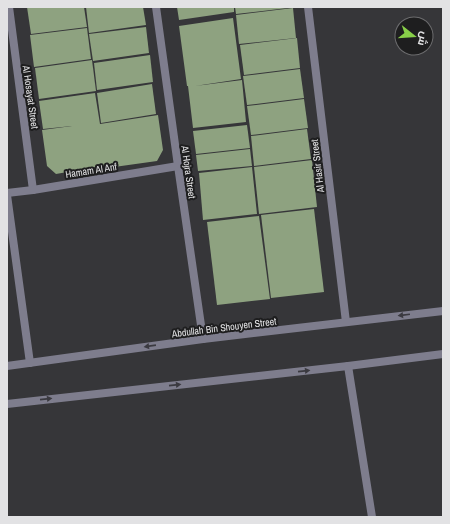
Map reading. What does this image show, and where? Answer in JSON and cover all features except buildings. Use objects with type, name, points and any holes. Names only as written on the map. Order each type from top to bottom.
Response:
[{"type":"street","name":"Al Hosayat Street","points":[[9,7],[33,190]]},
{"type":"street","name":"Al Hojra Street","points":[[156,7],[203,339]]},
{"type":"street","name":"Al Hasir Street","points":[[308,7],[346,322]]},
{"type":"street","name":"Hamam Al Anf","points":[[7,194],[178,166]]},
{"type":"street","points":[[7,194],[30,363]]},
{"type":"street","name":"Abdullah Bin Shouyen Street","points":[[7,366],[203,339],[443,311]]},
{"type":"street","points":[[7,404],[443,354]]},
{"type":"street","points":[[348,366],[372,517]]}]
